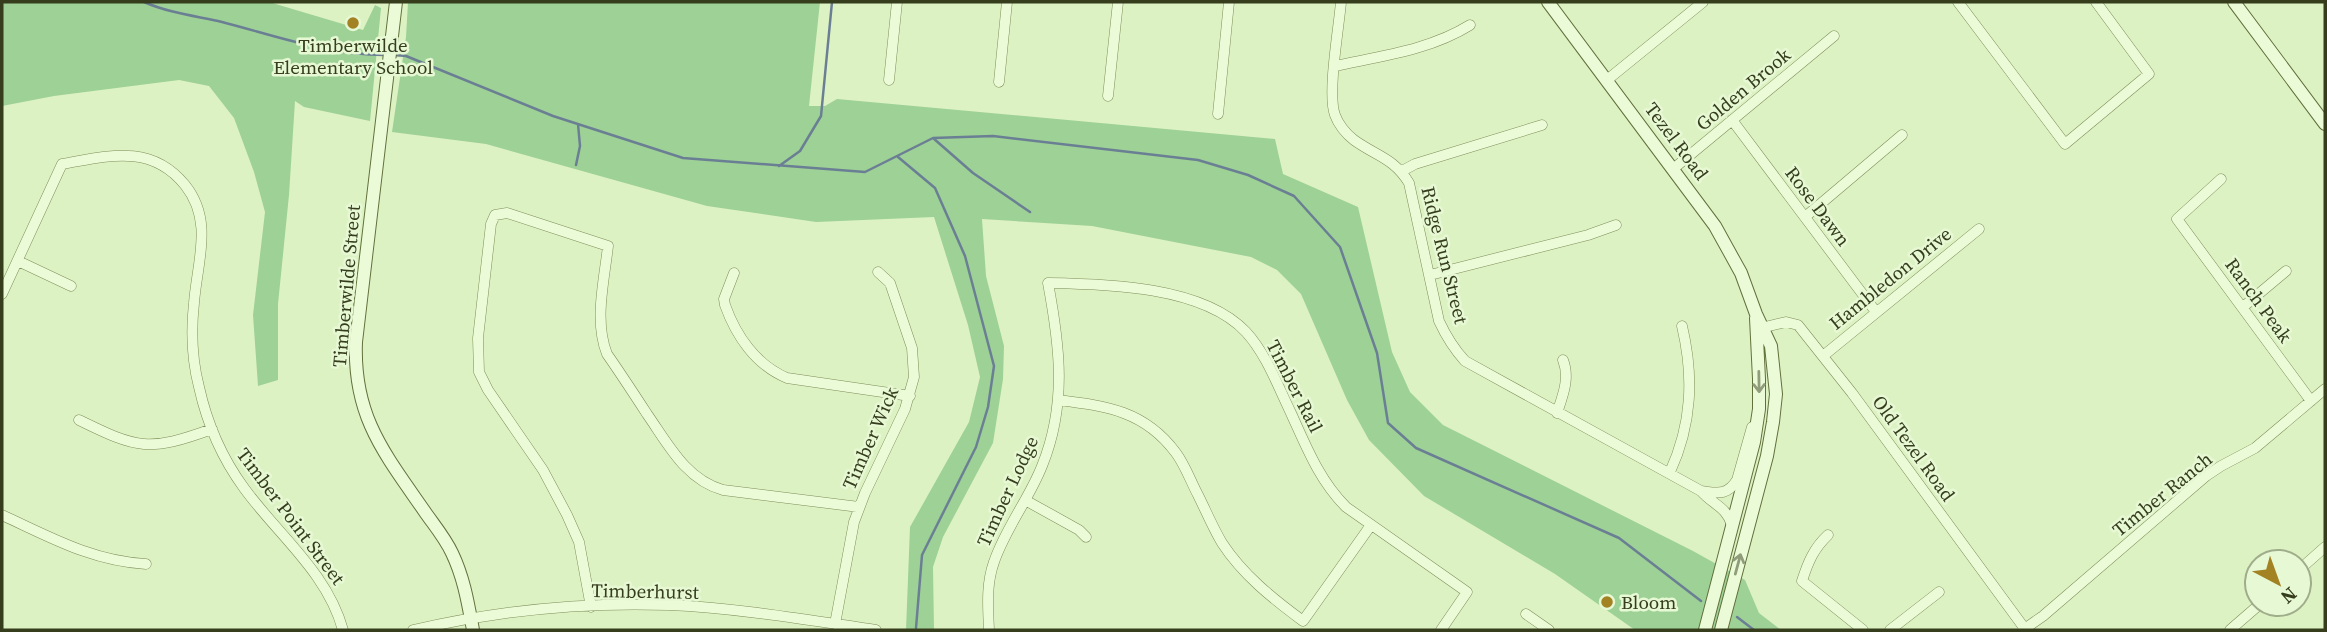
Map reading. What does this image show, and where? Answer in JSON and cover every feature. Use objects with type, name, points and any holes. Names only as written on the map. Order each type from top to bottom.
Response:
[{"type":"main road","name":"Timberwilde Street","points":[[396,2],[356,342],[359,394],[377,440],[451,551],[465,584],[472,625]]},
{"type":"main road","name":"Tezel Road","points":[[1548,2],[1727,244],[1747,285],[1760,328],[1771,346],[1775,374],[1773,422],[1767,456],[1721,630]]},
{"type":"main road","points":[[2234,2],[2325,124]]},
{"type":"main road","name":"Tezel Road","points":[[1705,630],[1754,442],[1759,406],[1760,328]]},
{"type":"street","points":[[889,80],[897,2]]},
{"type":"street","points":[[999,82],[1007,2]]},
{"type":"street","points":[[1108,96],[1118,2]]},
{"type":"street","points":[[1218,114],[1230,2]]},
{"type":"street","name":"Ridge Run Street","points":[[1341,2],[1332,91],[1334,114],[1354,140],[1386,158],[1402,171],[1412,193],[1439,321],[1457,352],[1465,361],[1701,491],[1710,501],[1723,508],[1732,527]]},
{"type":"street","points":[[1607,80],[1703,2]]},
{"type":"street","points":[[1958,2],[2065,144],[2149,74],[2096,2]]},
{"type":"street","points":[[1335,66],[1428,45],[1470,25]]},
{"type":"street","name":"Golden Brook","points":[[1673,169],[1834,36]]},
{"type":"street","name":"Rose Dawn","points":[[1732,120],[1876,312]]},
{"type":"street","points":[[1402,171],[1415,164],[1542,125]]},
{"type":"street","points":[[1805,217],[1902,135]]},
{"type":"street","name":"Timber Point Street","points":[[18,261],[62,164],[116,155],[134,155],[158,163],[184,185],[194,199],[203,232],[194,302],[194,362],[198,386],[212,429],[231,471],[323,584],[343,630]]},
{"type":"street","name":"Ranch Peak","points":[[2221,179],[2177,219],[2311,401]]},
{"type":"street","points":[[590,607],[579,542],[567,515],[543,470],[488,390],[479,372],[478,338],[491,224],[495,215],[507,213],[608,246],[600,326],[607,354],[680,461],[703,482],[723,490],[859,507]]},
{"type":"street","points":[[1430,275],[1588,235],[1616,225]]},
{"type":"street","name":"Hambledon Drive","points":[[1824,355],[1979,229]]},
{"type":"street","points":[[2,294],[18,261],[71,286]]},
{"type":"street","points":[[2244,307],[2286,271]]},
{"type":"street","name":"Timber Wick","points":[[835,624],[847,547],[859,507],[901,419],[914,377],[912,348],[890,283],[878,272]]},
{"type":"street","points":[[734,273],[724,299],[728,314],[745,345],[769,369],[787,378],[910,396]]},
{"type":"street","name":"Timber Lodge","points":[[989,630],[989,580],[994,561],[1042,468],[1058,400],[1058,337],[1048,283]]},
{"type":"street","name":"Timber Rail","points":[[1048,283],[1080,283],[1179,296],[1206,305],[1237,323],[1266,361],[1320,475],[1346,507],[1467,592],[1441,630]]},
{"type":"street","name":"Old Tezel Road","points":[[1760,328],[1786,322],[1797,325],[1824,355],[2024,629]]},
{"type":"street","points":[[1670,472],[1685,433],[1689,406],[1690,368],[1682,326]]},
{"type":"street","points":[[1557,413],[1566,384],[1567,375],[1563,360]]},
{"type":"street","name":"Timber Ranch","points":[[2024,629],[2043,616],[2206,476],[2255,448],[2325,389]]},
{"type":"street","points":[[1058,400],[1121,411],[1133,415],[1160,433],[1177,454],[1228,551],[1269,596],[1303,621],[1371,525]]},
{"type":"street","points":[[1701,491],[1722,493],[1728,492],[1733,486],[1759,406]]},
{"type":"street","points":[[79,420],[122,440],[150,445],[170,443],[212,429]]},
{"type":"street","points":[[1026,500],[1079,530],[1086,537]]},
{"type":"street","points":[[2,515],[82,552],[104,559],[146,565]]},
{"type":"street","points":[[1828,534],[1817,545],[1809,559],[1802,581],[1863,630]]},
{"type":"street","points":[[1889,630],[1939,592]]},
{"type":"street","name":"Timberhurst","points":[[413,630],[472,625],[590,607],[669,606],[781,616],[876,630]]},
{"type":"street","points":[[1526,614],[1549,630]]},
{"type":"street","points":[[2230,630],[2244,618]]},
{"type":"green space","points":[[2,2],[269,2],[363,30],[375,5],[381,8],[370,121],[304,107],[295,101],[278,304],[278,380],[258,386],[253,315],[265,212],[234,118],[209,86],[179,80],[54,96],[2,106]]},
{"type":"green space","points":[[408,2],[820,2],[809,106],[825,106],[837,99],[1275,139],[1283,174],[1358,207],[1392,352],[1410,392],[1443,425],[1745,580],[1759,613],[1781,630],[1635,630],[1555,574],[1424,496],[1369,440],[1347,400],[1301,294],[1277,270],[1251,257],[1092,226],[982,219],[986,276],[1004,346],[1003,379],[993,443],[943,537],[933,567],[934,630],[906,630],[910,527],[969,422],[980,377],[968,325],[934,217],[816,222],[707,206],[486,144],[392,132],[406,37]]},
{"type":"waterway","points":[[144,2],[173,12],[322,48],[384,55]]},
{"type":"waterway","points":[[779,166],[800,151],[821,116],[832,2]]},
{"type":"waterway","points":[[394,55],[406,56],[553,116],[683,158],[865,172],[933,138],[993,136],[1198,160],[1248,175],[1294,196],[1340,247],[1377,353],[1388,423],[1416,448],[1619,538],[1701,601]]},
{"type":"waterway","points":[[576,165],[580,146],[578,124]]},
{"type":"waterway","points":[[933,138],[973,173],[1030,212]]},
{"type":"waterway","points":[[898,157],[935,188],[965,256],[994,366],[988,407],[976,447],[922,555],[916,628]]},
{"type":"waterway","points":[[1737,617],[1754,630]]},
{"type":"place","name":"Timberwilde Elementary School","points":[[353,23]]},
{"type":"place","name":"Bloom","points":[[1607,602]]}]
